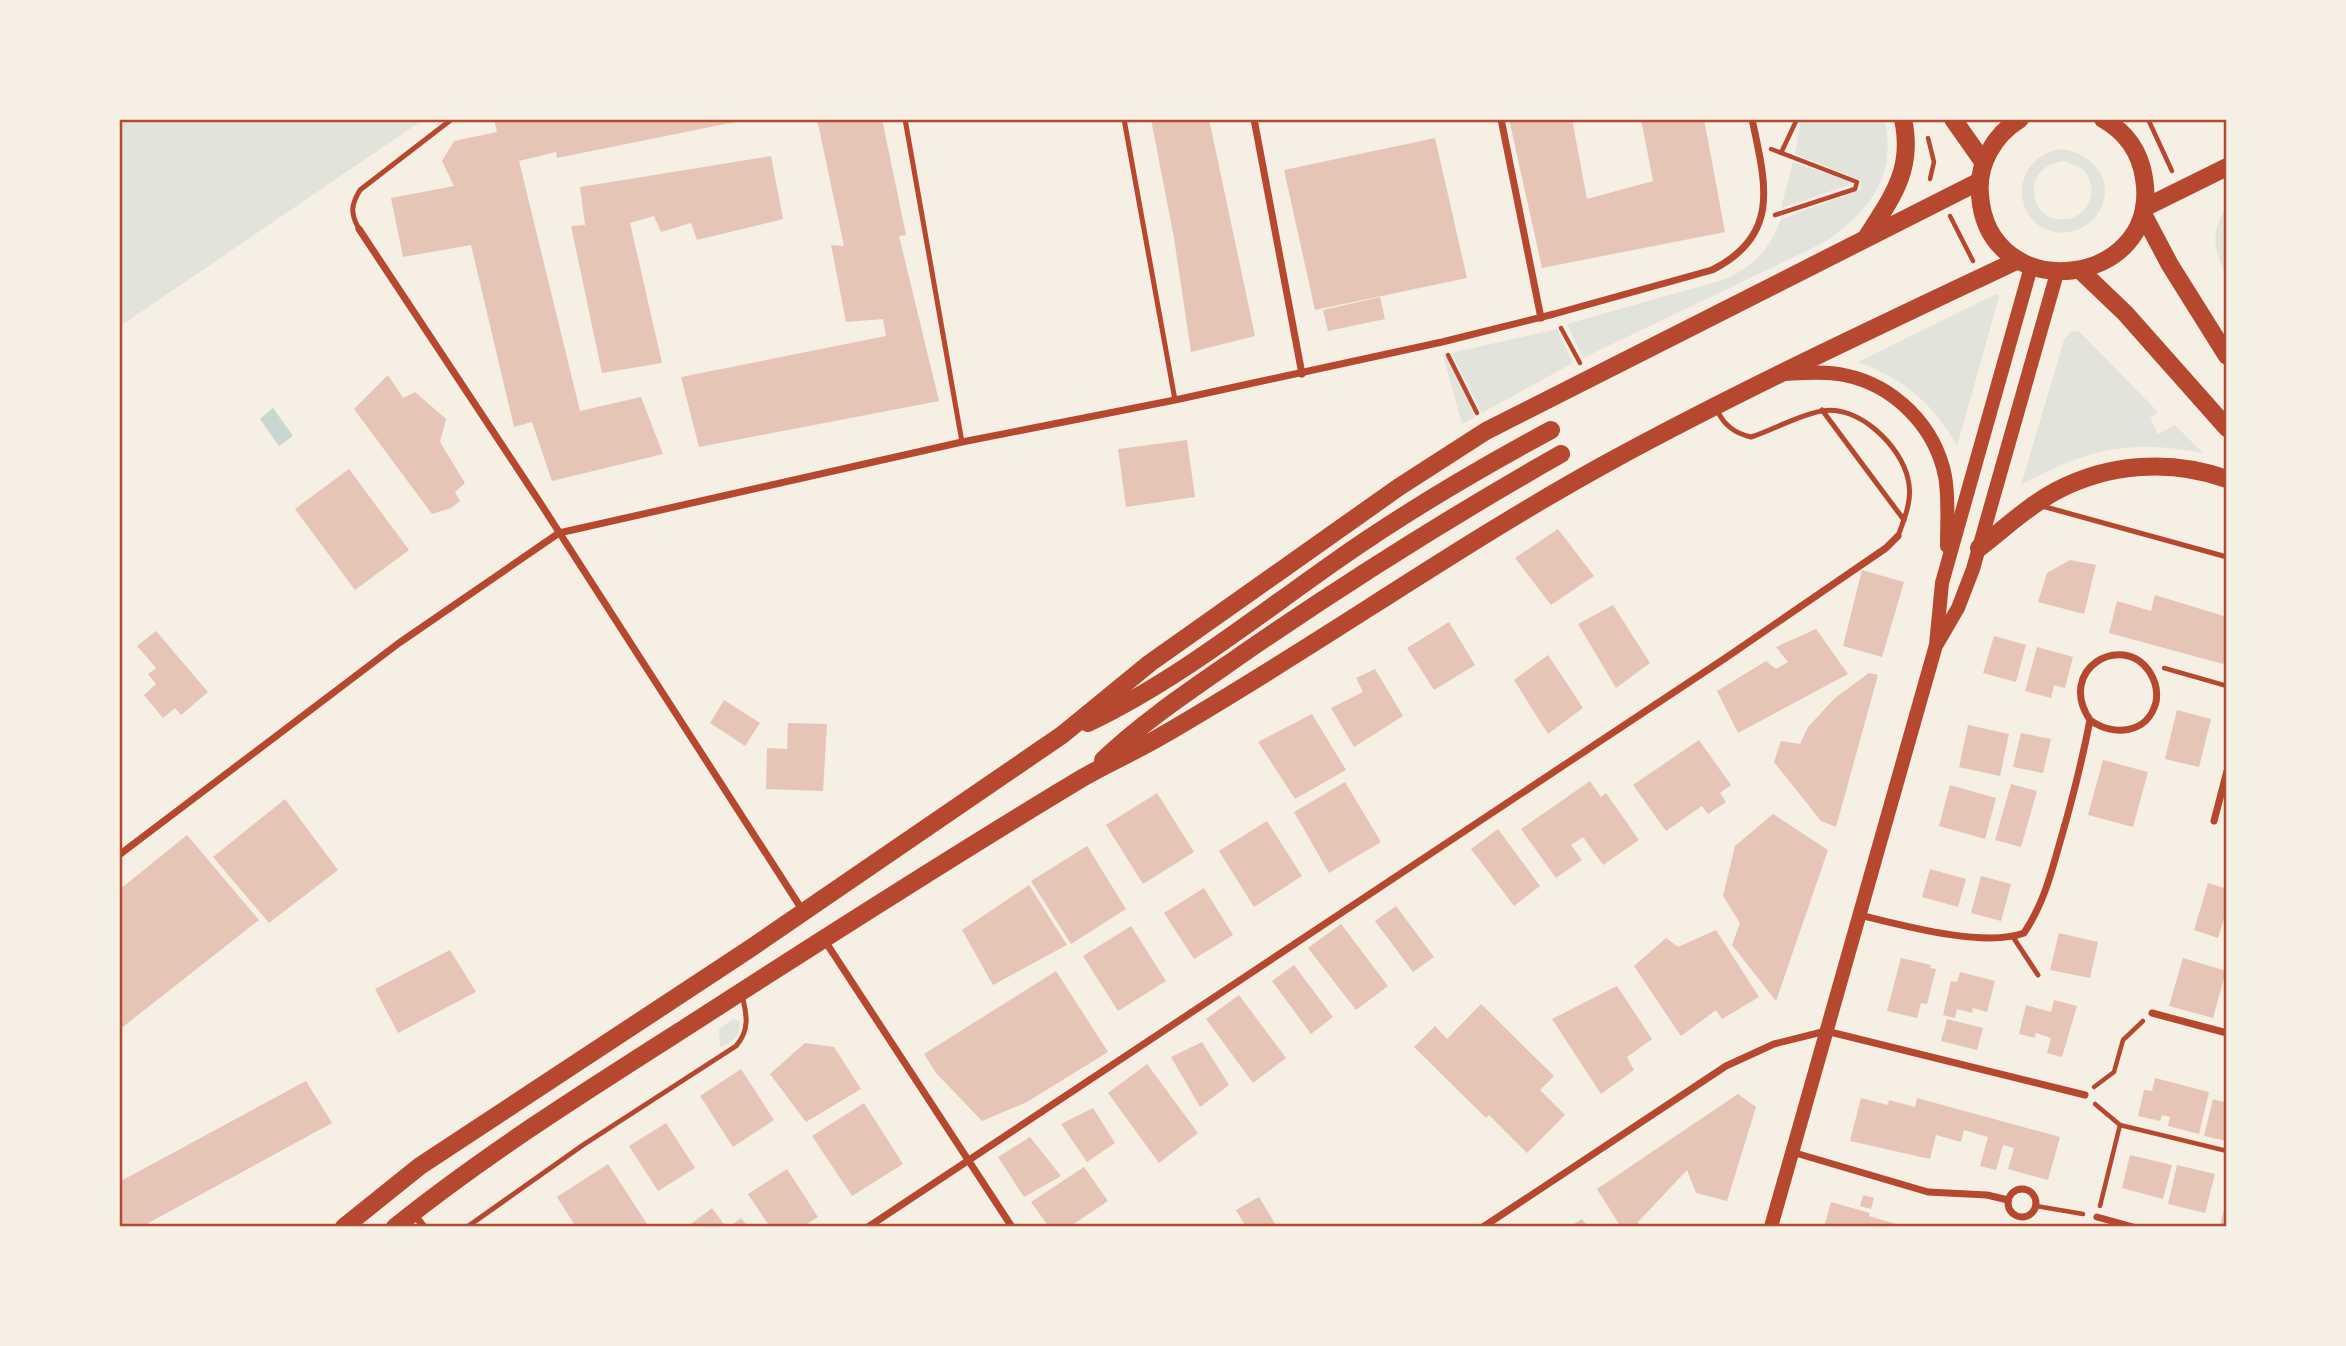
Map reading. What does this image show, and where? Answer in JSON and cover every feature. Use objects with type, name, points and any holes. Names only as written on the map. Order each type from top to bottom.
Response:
[{"type":"main road","points":[[1864,240],[1900,181],[1906,149],[1903,119]]},
{"type":"main road","points":[[1953,119],[1984,163]]},
{"type":"main road","points":[[2020,119],[2000,135],[1984,163],[1980,181],[1981,207],[1990,232],[2008,252],[2025,263],[2057,273],[2081,271],[2112,256],[2135,230],[2143,211],[2146,188],[2143,168],[2135,149],[2123,133],[2106,119]]},
{"type":"main road","points":[[2143,211],[2227,167]]},
{"type":"main road","points":[[344,1227],[419,1166],[803,911],[1062,734],[1150,663],[1399,486],[1486,431],[1980,181]]},
{"type":"main road","points":[[2143,211],[2170,265],[2227,356]]},
{"type":"main road","points":[[395,1227],[419,1220],[522,1134],[823,939],[1085,776],[1161,737],[1282,665],[1494,529],[1608,463],[1780,374],[2025,263]]},
{"type":"main road","points":[[1771,1227],[1936,645],[1938,603],[1947,563],[2025,263]]},
{"type":"main road","points":[[2081,271],[2125,313],[2227,428]]},
{"type":"main road","points":[[1936,645],[1958,608],[1979,548],[2057,273]]},
{"type":"main road","points":[[1780,374],[1825,373],[1853,377],[1880,388],[1910,410],[1933,440],[1945,476],[1947,563]]},
{"type":"main road","points":[[1062,734],[1132,700],[1167,679],[1385,527],[1550,430]]},
{"type":"main road","points":[[1085,776],[1149,720],[1331,594],[1444,521],[1561,454]]},
{"type":"main road","points":[[1979,548],[2035,504],[2078,481],[2125,468],[2173,467],[2197,470],[2227,479]]},
{"type":"street","points":[[1254,119],[1302,374]]},
{"type":"street","points":[[1501,119],[1541,318]]},
{"type":"street","points":[[119,855],[399,643],[559,533],[962,442],[1302,374],[1541,318],[1712,270],[1742,250],[1761,220],[1766,191],[1752,119]]},
{"type":"street","points":[[359,229],[803,911]]},
{"type":"street","points":[[868,1227],[1724,659],[1886,548],[1899,536]]},
{"type":"street","points":[[2113,655],[2136,659],[2146,666],[2153,676],[2156,700],[2145,721],[2124,732],[2100,727],[2090,720],[2080,698],[2080,686],[2091,665],[2113,655]]},
{"type":"street","points":[[1859,915],[1911,927],[1968,935],[2013,937],[2024,933],[2034,919],[2044,896],[2079,776],[2090,720]]},
{"type":"street","points":[[2214,821],[2227,771]]},
{"type":"street","points":[[823,939],[1012,1227]]},
{"type":"street","points":[[2152,1013],[2227,1033]]},
{"type":"street","points":[[1483,1227],[1726,1066],[1774,1044],[1826,1031],[2085,1095]]},
{"type":"street","points":[[1792,1152],[1928,1192],[1987,1195],[2008,1200]]},
{"type":"street","points":[[2022,1189],[2034,1194],[2036,1206],[2029,1216],[2016,1216],[2008,1206],[2008,1200],[2016,1190],[2022,1189]]},
{"type":"street","points":[[2097,1217],[2133,1227]]},
{"type":"lane","points":[[359,229],[351,209],[360,190],[452,119]]},
{"type":"lane","points":[[905,119],[962,442]]},
{"type":"lane","points":[[1124,119],[1175,400]]},
{"type":"lane","points":[[1715,407],[1723,422],[1740,435],[1751,437],[1822,410],[1845,411],[1864,422],[1884,439],[1903,461],[1909,481],[1909,504],[1899,536]]},
{"type":"lane","points":[[1822,410],[1904,520]]},
{"type":"lane","points":[[2035,504],[2227,558]]},
{"type":"lane","points":[[2013,937],[2038,975]]},
{"type":"lane","points":[[467,1227],[583,1145],[736,1046],[747,1024],[741,992]]},
{"type":"path","points":[[1781,153],[1797,119]]},
{"type":"path","points":[[2148,119],[2172,171]]},
{"type":"path","points":[[1928,138],[1934,162],[1930,179]]},
{"type":"path","points":[[1758,144],[1855,180],[1857,186],[1855,189],[1761,220]]},
{"type":"path","points":[[1948,212],[1977,267]]},
{"type":"path","points":[[1554,314],[1588,380]]},
{"type":"path","points":[[1457,372],[1480,419]]},
{"type":"path","points":[[2146,666],[2173,670],[2227,686]]},
{"type":"path","points":[[2152,1013],[2123,1040],[2114,1072],[2085,1095],[2120,1125],[2227,1151]]},
{"type":"path","points":[[2036,1206],[2097,1217],[2120,1125]]},
{"type":"shaded area","points":[[119,119],[424,119],[119,327]]},
{"type":"shaded area","points":[[1801,119],[1884,119],[1887,158],[1883,176],[1865,207],[1838,233],[1821,244],[1583,358],[1567,324],[1726,279],[1760,255],[1781,219],[1860,190],[1860,180],[1795,154]]},
{"type":"shaded area","points":[[2061,149],[2073,152],[2093,163],[2100,172],[2105,192],[2103,203],[2097,215],[2085,226],[2070,232],[2051,231],[2037,224],[2027,212],[2022,198],[2023,182],[2029,168],[2042,156]],"holes":[[[2064,161],[2083,169],[2092,190],[2084,210],[2067,219],[2054,218],[2044,213],[2037,205],[2034,194],[2040,173],[2050,165]]]},
{"type":"shaded area","points":[[1793,162],[1849,181],[1852,184],[1781,208]]},
{"type":"shaded area","points":[[2227,207],[2227,276],[2215,241],[2218,224]]},
{"type":"shaded area","points":[[1996,294],[1999,297],[1957,446],[1938,417],[1916,394],[1890,377],[1858,362]]},
{"type":"shaded area","points":[[1557,329],[1573,363],[1482,413],[1451,353]]},
{"type":"shaded area","points":[[2076,331],[2158,412],[2150,418],[2158,434],[2175,425],[2203,453],[2153,447],[2109,450],[2067,463],[2021,485],[2064,340],[2071,332]]},
{"type":"shaded area","points":[[1445,354],[1475,417],[1462,424],[1443,355]]},
{"type":"shaded area","points":[[273,408],[293,436],[279,446],[260,419]]},
{"type":"shaded area","points":[[733,1019],[740,1021],[737,1034],[732,1041],[720,1047],[719,1029]]},
{"type":"building","points":[[494,119],[750,119],[557,158],[556,152],[519,161],[580,411],[641,397],[663,454],[552,481],[532,422],[514,427],[471,245],[403,257],[391,198],[454,186],[442,161],[454,141],[497,132]]},
{"type":"building","points":[[817,119],[882,119],[906,235],[899,236],[939,401],[699,447],[681,377],[886,336],[883,319],[846,322],[831,245],[844,246]]},
{"type":"building","points":[[1151,119],[1209,119],[1255,336],[1191,352],[1174,238]]},
{"type":"building","points":[[1509,119],[1572,119],[1587,199],[1653,181],[1641,119],[1704,119],[1725,232],[1542,268]]},
{"type":"building","points":[[1435,138],[1467,278],[1315,310],[1284,170]]},
{"type":"building","points":[[771,156],[783,219],[697,240],[691,223],[661,232],[654,216],[630,223],[662,363],[602,373],[571,226],[585,225],[580,187]]},
{"type":"building","points":[[1380,297],[1385,319],[1328,331],[1323,310]]},
{"type":"building","points":[[388,375],[403,398],[415,392],[446,419],[440,442],[465,483],[455,492],[460,501],[451,508],[432,514],[354,409]]},
{"type":"building","points":[[1187,440],[1195,497],[1126,507],[1118,449]]},
{"type":"building","points":[[349,469],[409,550],[355,590],[295,509]]},
{"type":"building","points":[[1558,529],[1594,576],[1551,605],[1515,558]]},
{"type":"building","points":[[2070,560],[2096,565],[2084,614],[2038,602],[2047,573]]},
{"type":"building","points":[[1862,570],[1904,582],[1882,657],[1843,646]]},
{"type":"building","points":[[2155,595],[2227,617],[2227,651],[2223,664],[2109,633],[2117,601],[2151,611]]},
{"type":"building","points":[[1613,605],[1650,663],[1616,688],[1578,624]]},
{"type":"building","points":[[1449,622],[1475,665],[1434,690],[1407,648]]},
{"type":"building","points":[[1816,629],[1848,674],[1738,733],[1717,691],[1766,661],[1776,669],[1788,662],[1776,647]]},
{"type":"building","points":[[156,631],[208,692],[181,715],[175,708],[163,718],[144,695],[156,684],[148,674],[156,668],[137,646]]},
{"type":"building","points":[[1994,636],[2026,645],[2016,682],[1983,673]]},
{"type":"building","points":[[2037,647],[2073,657],[2065,688],[2054,685],[2051,698],[2025,691]]},
{"type":"building","points":[[1548,655],[1583,708],[1548,734],[1514,680]]},
{"type":"building","points":[[1375,669],[1403,716],[1354,747],[1331,708],[1363,692],[1356,678]]},
{"type":"building","points":[[1869,673],[1878,675],[1836,827],[1821,821],[1774,762],[1781,741],[1800,744],[1808,727],[1835,698]]},
{"type":"building","points":[[724,700],[760,723],[745,746],[710,723]]},
{"type":"building","points":[[2177,710],[2211,719],[2199,767],[2165,759]]},
{"type":"building","points":[[1312,714],[1346,770],[1295,799],[1258,742]]},
{"type":"building","points":[[788,723],[827,724],[823,791],[766,789],[767,748],[787,749]]},
{"type":"building","points":[[1968,725],[2009,734],[2000,776],[1959,767]]},
{"type":"building","points":[[2021,733],[2051,739],[2043,773],[2013,767]]},
{"type":"building","points":[[1699,740],[1731,785],[1720,793],[1726,802],[1708,814],[1702,806],[1666,831],[1633,785]]},
{"type":"building","points":[[2103,760],[2148,772],[2133,827],[2088,815]]},
{"type":"building","points":[[1590,781],[1601,797],[1606,793],[1639,840],[1603,865],[1583,837],[1571,845],[1582,860],[1556,878],[1521,829]]},
{"type":"building","points":[[1345,782],[1381,842],[1329,873],[1294,812]]},
{"type":"building","points":[[2011,784],[2037,791],[2021,847],[1995,840]]},
{"type":"building","points":[[1950,785],[1996,798],[1985,839],[1939,826]]},
{"type":"building","points":[[1157,793],[1194,852],[1143,884],[1106,825]]},
{"type":"building","points":[[285,799],[338,870],[269,923],[213,857]]},
{"type":"building","points":[[1773,814],[1828,850],[1776,1001],[1732,945],[1740,923],[1723,896],[1735,846]]},
{"type":"building","points":[[1267,821],[1302,876],[1254,907],[1219,851]]},
{"type":"building","points":[[1498,829],[1540,886],[1514,906],[1471,849]]},
{"type":"building","points":[[187,835],[259,920],[119,1030],[119,890]]},
{"type":"building","points":[[1087,846],[1126,909],[1071,944],[1031,881]]},
{"type":"building","points":[[1930,869],[1966,879],[1958,907],[1922,897]]},
{"type":"building","points":[[1981,876],[2011,884],[2001,921],[1971,913]]},
{"type":"building","points":[[2208,883],[2227,889],[2227,909],[2218,938],[2194,930]]},
{"type":"building","points":[[1029,885],[1067,945],[993,985],[962,930]]},
{"type":"building","points":[[1204,888],[1233,935],[1194,959],[1164,913]]},
{"type":"building","points":[[1396,906],[1434,957],[1413,972],[1375,921]]},
{"type":"building","points":[[1341,924],[1388,986],[1356,1010],[1308,948]]},
{"type":"building","points":[[1131,926],[1166,981],[1118,1011],[1083,956]]},
{"type":"building","points":[[1716,930],[1759,997],[1722,1019],[1716,1010],[1681,1036],[1634,966],[1666,938],[1678,947]]},
{"type":"building","points":[[2059,933],[2098,942],[2090,978],[2050,970]]},
{"type":"building","points":[[450,950],[476,992],[398,1033],[375,989]]},
{"type":"building","points":[[1901,958],[1931,965],[1930,968],[1936,969],[1927,1004],[1921,1003],[1917,1018],[1887,1011]]},
{"type":"building","points":[[2183,958],[2226,971],[2213,1018],[2169,1006]]},
{"type":"building","points":[[1294,965],[1333,1017],[1311,1034],[1272,981]]},
{"type":"building","points":[[1056,971],[1108,1052],[1027,1102],[982,1121],[936,1073],[924,1054]]},
{"type":"building","points":[[1960,972],[1995,981],[1987,1012],[1973,1008],[1972,1013],[1957,1009],[1955,1018],[1943,1015],[1951,981],[1957,982]]},
{"type":"building","points":[[1617,986],[1652,1039],[1627,1057],[1634,1070],[1601,1094],[1552,1019]]},
{"type":"building","points":[[1239,995],[1286,1058],[1253,1083],[1206,1019]]},
{"type":"building","points":[[2054,1000],[2077,1006],[2062,1057],[2047,1053],[2051,1038],[2036,1033],[2035,1038],[2019,1034],[2026,1005],[2051,1012]]},
{"type":"building","points":[[1481,1004],[1554,1076],[1540,1090],[1565,1115],[1527,1153],[1489,1115],[1486,1118],[1414,1047],[1435,1026],[1447,1039]]},
{"type":"building","points":[[1947,1019],[1983,1028],[1977,1050],[1941,1041]]},
{"type":"building","points":[[1202,1042],[1229,1085],[1200,1107],[1171,1057]]},
{"type":"building","points":[[805,1043],[834,1047],[861,1089],[806,1122],[770,1074]]},
{"type":"building","points":[[1147,1064],[1198,1133],[1159,1163],[1108,1093]]},
{"type":"building","points":[[741,1069],[774,1120],[733,1147],[700,1096]]},
{"type":"building","points":[[2155,1078],[2209,1092],[2199,1134],[2168,1126],[2170,1117],[2162,1115],[2160,1121],[2138,1116],[2144,1090],[2152,1091]]},
{"type":"building","points":[[306,1081],[332,1123],[141,1227],[119,1227],[119,1182]]},
{"type":"building","points":[[1738,1094],[1756,1107],[1727,1201],[1696,1193],[1687,1170],[1638,1222],[1639,1227],[1621,1227],[1597,1189]]},
{"type":"building","points":[[1861,1098],[1888,1105],[1889,1100],[1915,1107],[1917,1098],[2060,1137],[2048,1180],[2008,1169],[2014,1148],[2003,1145],[1996,1170],[1980,1166],[1988,1137],[1964,1130],[1961,1142],[1936,1135],[1930,1159],[1850,1141]]},
{"type":"building","points":[[2213,1099],[2227,1103],[2227,1141],[2204,1136]]},
{"type":"building","points":[[864,1103],[903,1164],[852,1196],[812,1136]]},
{"type":"building","points":[[1093,1108],[1115,1143],[1087,1162],[1061,1124]]},
{"type":"building","points":[[666,1123],[695,1168],[658,1191],[629,1146]]},
{"type":"building","points":[[1030,1137],[1061,1176],[1024,1197],[998,1157]]},
{"type":"building","points":[[2130,1155],[2172,1165],[2163,1199],[2122,1188]]},
{"type":"building","points":[[608,1164],[647,1224],[643,1227],[576,1227],[557,1197]]},
{"type":"building","points":[[2177,1165],[2215,1174],[2205,1213],[2168,1204]]},
{"type":"building","points":[[1084,1167],[1108,1201],[1069,1227],[1049,1227],[1031,1202]]},
{"type":"building","points":[[787,1169],[818,1217],[802,1227],[770,1227],[748,1194]]},
{"type":"building","points":[[1863,1195],[1874,1198],[1871,1209],[1860,1206]]},
{"type":"building","points":[[1259,1197],[1277,1227],[1246,1227],[1236,1210]]},
{"type":"building","points":[[1831,1202],[1870,1213],[1869,1216],[1906,1227],[1824,1227]]},
{"type":"building","points":[[2227,1203],[2227,1227],[2220,1225]]},
{"type":"building","points":[[712,1208],[726,1227],[687,1227]]},
{"type":"building","points":[[741,1218],[748,1227],[729,1227]]},
{"type":"building","points":[[1582,1219],[1588,1227],[1569,1227]]}]
